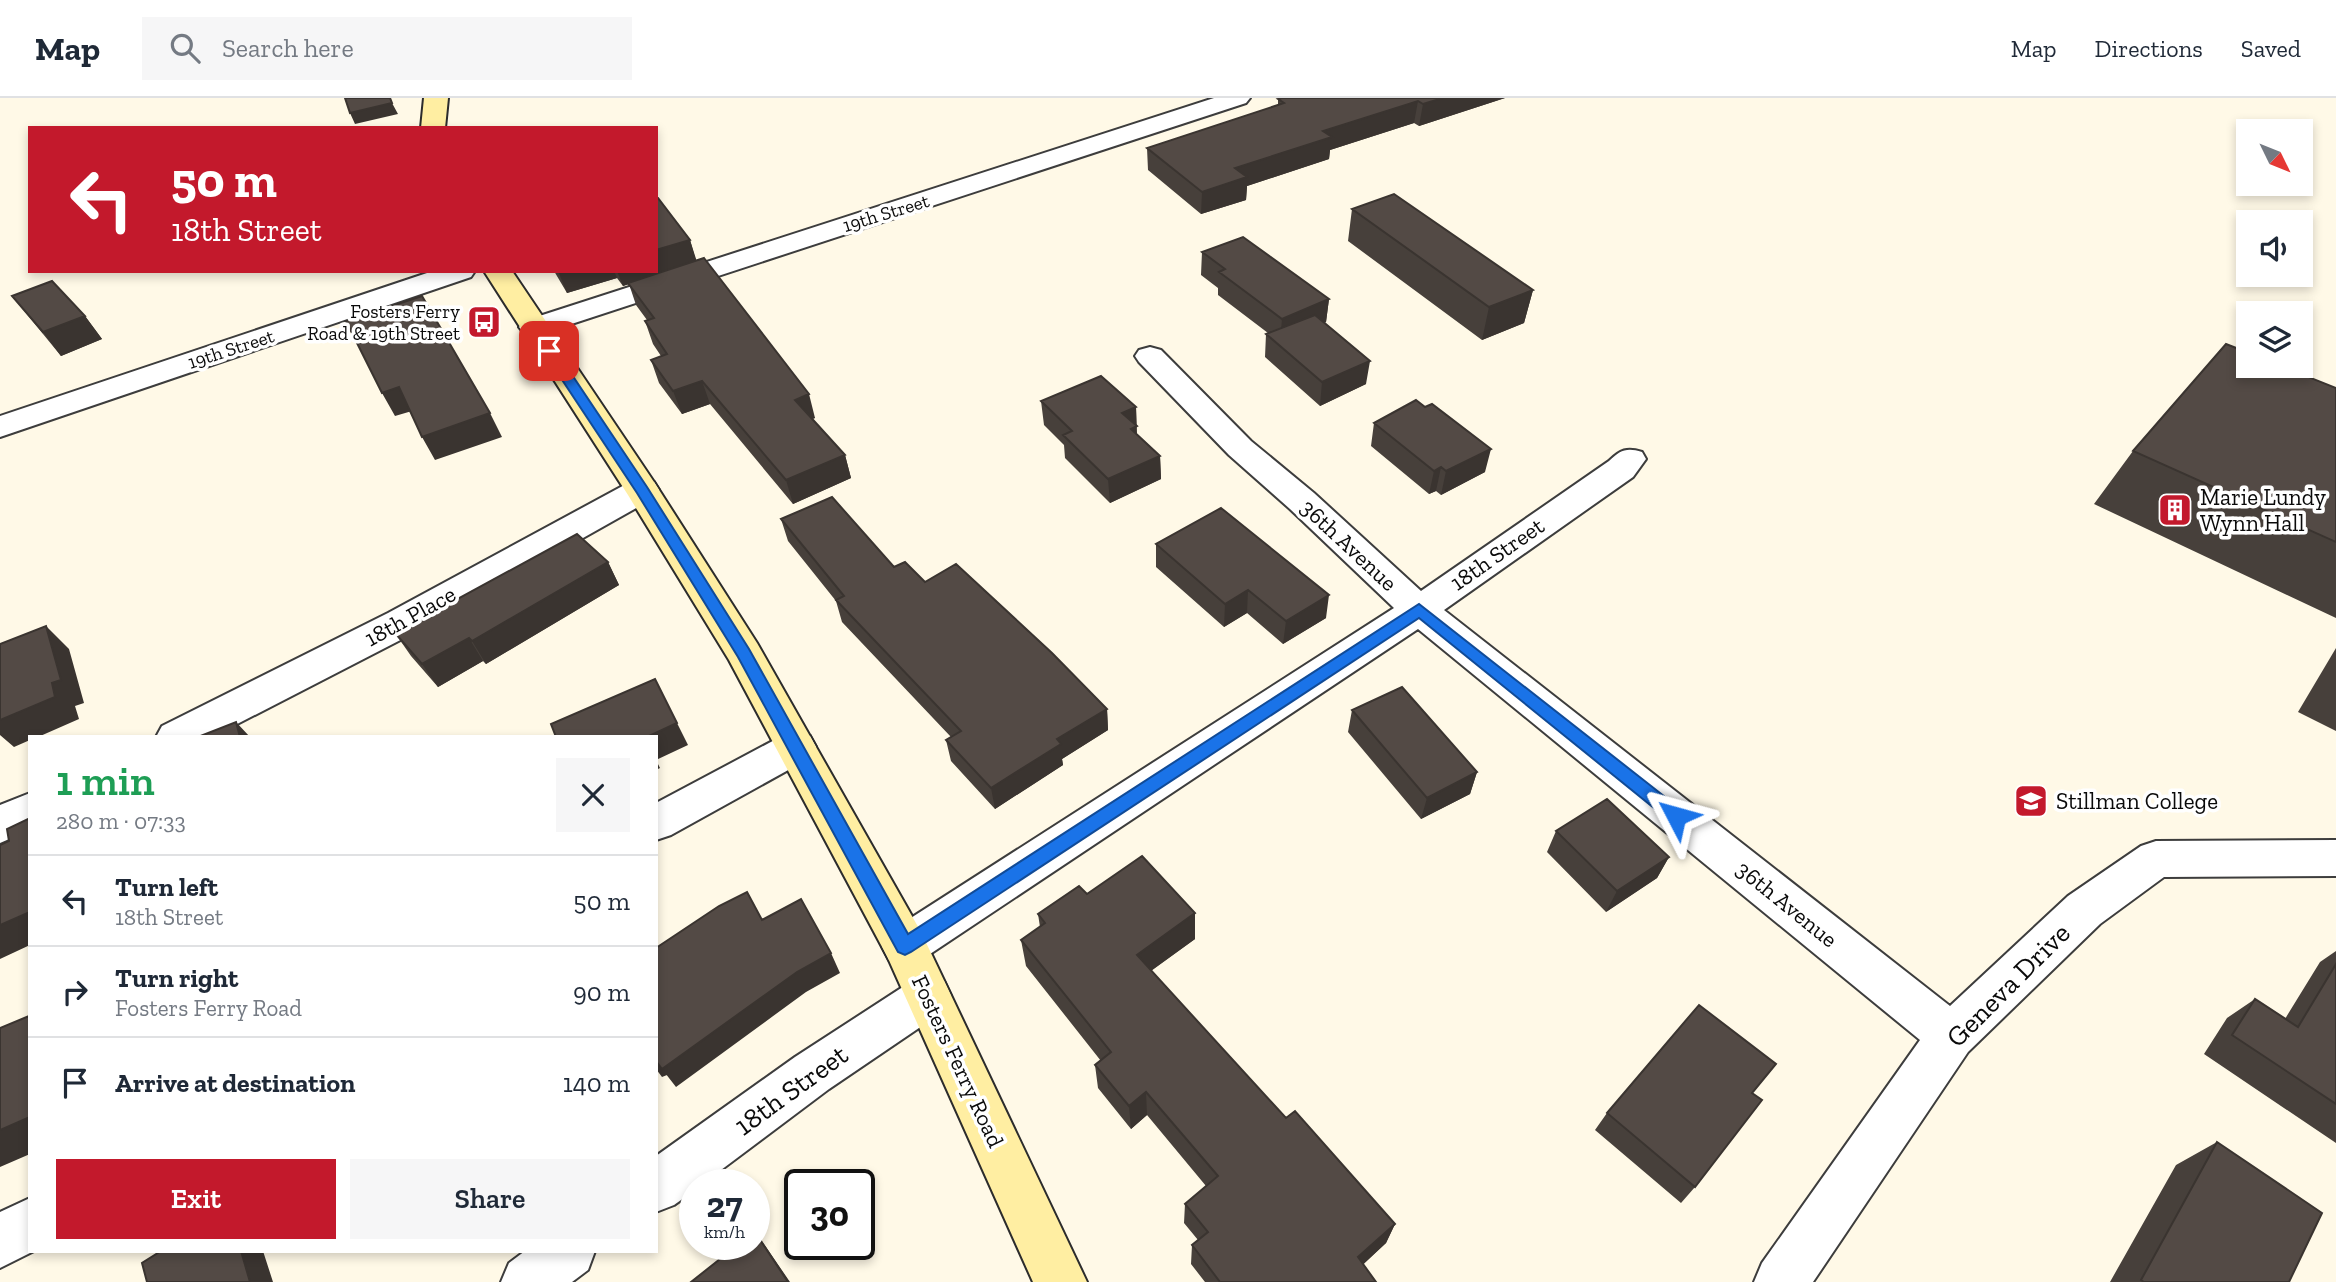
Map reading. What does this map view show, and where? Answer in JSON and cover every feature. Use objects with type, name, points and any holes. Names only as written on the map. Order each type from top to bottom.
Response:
[{"type":"street","points":[[433,126],[436,98]]},
{"type":"street","name":"19th Street","points":[[534,327],[1238,98]]},
{"type":"street","name":"19th Street","points":[[0,427],[455,273]]},
{"type":"street","name":"Fosters Ferry Road","points":[[499,273],[642,490],[744,653],[905,946],[1060,1282]]},
{"type":"street","name":"36th Avenue","points":[[1150,356],[1240,448],[1302,501],[1419,610],[1951,1036]]},
{"type":"street","name":"18th Street","points":[[905,946],[1419,610],[1621,469],[1630,459]]},
{"type":"street","name":"18th Place","points":[[180,735],[401,623],[642,490]]},
{"type":"street","points":[[658,822],[796,747]]},
{"type":"street","points":[[0,825],[28,811]]},
{"type":"street","name":"Geneva Drive","points":[[1781,1282],[1951,1036],[2084,910],[2156,859],[2336,858]]},
{"type":"street","name":"18th Street","points":[[658,1187],[812,1073],[928,996]]},
{"type":"street","points":[[0,1242],[28,1225]]},
{"type":"street","points":[[528,1282],[566,1253]]},
{"type":"building","points":[[345,98],[390,98],[392,103],[350,113]]},
{"type":"building","points":[[1443,98],[1423,104],[1418,101],[1323,131],[1332,137],[1235,168],[1247,177],[1202,192],[1147,148],[1284,103],[1278,99]]},
{"type":"building","points":[[1394,194],[1533,290],[1489,307],[1352,209]]},
{"type":"building","points":[[658,198],[690,240],[658,249]]},
{"type":"building","points":[[1243,237],[1329,299],[1282,319],[1219,272],[1225,269],[1202,252]]},
{"type":"building","points":[[704,258],[809,394],[795,400],[845,455],[786,480],[702,381],[673,391],[651,360],[667,354],[645,321],[654,318],[628,283]]},
{"type":"building","points":[[52,281],[85,316],[43,332],[12,296]]},
{"type":"building","points":[[422,296],[490,413],[422,437],[399,387],[382,393],[346,321]]},
{"type":"building","points":[[1315,315],[1370,361],[1322,382],[1266,334]]},
{"type":"building","points":[[2226,344],[2236,348],[2236,378],[2311,378],[2336,388],[2336,542],[2133,451]]},
{"type":"building","points":[[1101,376],[1136,407],[1122,413],[1137,426],[1131,429],[1160,456],[1108,479],[1063,435],[1072,431],[1041,401]]},
{"type":"building","points":[[1416,400],[1425,407],[1432,404],[1491,449],[1446,471],[1441,467],[1434,471],[1374,423]]},
{"type":"building","points":[[832,497],[894,567],[905,562],[925,582],[956,564],[1052,653],[1107,709],[1057,739],[1061,744],[991,788],[946,740],[961,731],[836,600],[844,596],[781,519]]},
{"type":"building","points":[[1221,508],[1329,595],[1286,621],[1248,590],[1225,604],[1156,544]]},
{"type":"building","points":[[577,534],[608,562],[472,641],[469,638],[422,664],[395,633]]},
{"type":"building","points":[[46,626],[61,680],[52,683],[55,697],[0,720],[0,644]]},
{"type":"building","points":[[655,679],[677,723],[651,735],[555,735],[551,724]]},
{"type":"building","points":[[1402,687],[1477,772],[1427,798],[1352,710]]},
{"type":"building","points":[[236,722],[239,735],[203,735]]},
{"type":"building","points":[[1607,799],[1669,857],[1617,891],[1556,831]]},
{"type":"building","points":[[28,819],[28,913],[0,925],[0,845],[9,841],[7,829]]},
{"type":"building","points":[[1142,856],[1195,913],[1137,955],[1286,1118],[1295,1111],[1395,1224],[1358,1257],[1376,1282],[1220,1282],[1192,1245],[1208,1232],[1185,1204],[1218,1176],[1146,1092],[1129,1106],[1095,1065],[1111,1052],[1021,940],[1045,923],[1038,914],[1079,886],[1087,894]]},
{"type":"building","points":[[747,892],[762,920],[801,899],[831,953],[797,972],[662,1069],[658,1064],[658,947],[719,906]]},
{"type":"building","points":[[2336,964],[2336,1104],[2232,1035],[2255,999],[2298,1027]]},
{"type":"building","points":[[1699,1005],[1776,1064],[1752,1093],[1762,1100],[1695,1187],[1607,1113]]},
{"type":"building","points":[[28,1016],[28,1118],[0,1130],[0,1028]]},
{"type":"building","points":[[2217,1142],[2322,1213],[2289,1282],[2144,1282],[2141,1280]]},
{"type":"building","points":[[158,1253],[242,1253],[250,1282],[147,1282],[142,1263]]},
{"type":"building","points":[[770,1255],[788,1282],[691,1282],[719,1260],[770,1260]]},
{"type":"place","name":"Fosters Ferry Road & 19th Street","points":[[484,322]]},
{"type":"place","name":"Marie Lundy Wynn Hall","points":[[2175,510]]},
{"type":"place","name":"Stillman College","points":[[2031,801]]},
{"type":"route","points":[[549,351],[642,490],[744,653],[905,946],[1419,610],[1676,816]]}]
